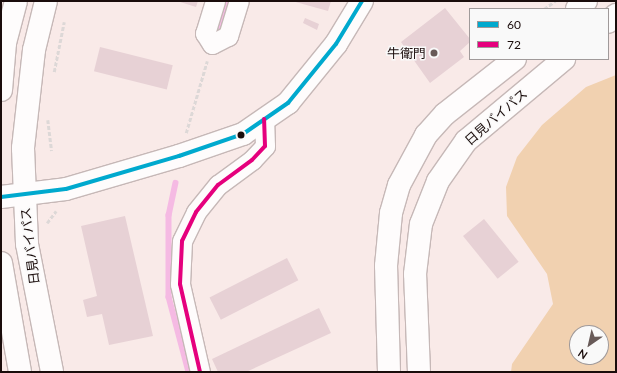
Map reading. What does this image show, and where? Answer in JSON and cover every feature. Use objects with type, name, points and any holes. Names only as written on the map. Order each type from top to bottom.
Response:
[{"type":"main road","points":[[1,90],[5,43],[16,1]]},
{"type":"main road","name":"日見バイパス","points":[[46,1],[34,50],[23,148],[27,244],[52,372]]},
{"type":"main road","points":[[1,197],[66,189],[179,156],[242,134],[288,103],[336,44],[362,1]]},
{"type":"main road","points":[[577,8],[586,1]]},
{"type":"main road","points":[[388,372],[386,266],[391,213],[399,185],[426,136],[445,114],[513,60]]},
{"type":"main road","name":"日見バイパス","points":[[419,372],[415,274],[421,224],[438,181],[466,141],[563,60]]},
{"type":"main road","points":[[1,263],[20,372]]},
{"type":"street","points":[[215,1],[205,33],[212,44],[228,36],[239,1]]},
{"type":"street","points":[[200,372],[180,284],[182,241],[196,212],[218,185],[252,160],[265,146],[264,120]]},
{"type":"path","points":[[545,8],[555,1]]},
{"type":"path","points":[[52,78],[64,20]]},
{"type":"path","points":[[179,156],[212,44]]},
{"type":"path","points":[[47,114],[52,151]]},
{"type":"path","points":[[47,230],[47,222],[57,210]]},
{"type":"shaded area","points":[[616,75],[616,372],[511,372],[512,364],[553,304],[547,274],[507,216],[506,187],[517,157],[542,125],[586,87]]},
{"type":"building","points":[[177,1],[198,1],[196,7]]},
{"type":"building","points":[[292,1],[331,1],[328,11]]},
{"type":"building","points":[[445,8],[469,38],[469,43],[460,51],[464,57],[430,83],[401,42]]},
{"type":"building","points":[[305,18],[319,24],[317,30],[303,23]]},
{"type":"building","points":[[100,47],[173,65],[167,89],[94,71]]},
{"type":"building","points":[[125,216],[153,336],[109,345],[102,314],[87,317],[83,300],[97,296],[81,226]]},
{"type":"building","points":[[484,219],[519,262],[498,279],[463,236]]},
{"type":"building","points":[[287,258],[298,280],[221,320],[209,297]]},
{"type":"building","points":[[319,308],[331,333],[246,372],[218,372],[212,359]]},
{"type":"waterway","points":[[219,30],[228,1]]},
{"type":"waterway","points":[[176,183],[169,215],[169,297],[189,372]]},
{"type":"transit line","name":"60","points":[[1,197],[66,189],[179,156],[243,134],[288,103],[336,44],[362,1]]},
{"type":"transit line","name":"72","points":[[200,372],[180,284],[182,241],[196,212],[218,185],[252,160],[265,146],[264,119]]},
{"type":"place","name":"牛衛門","points":[[434,53]]}]
